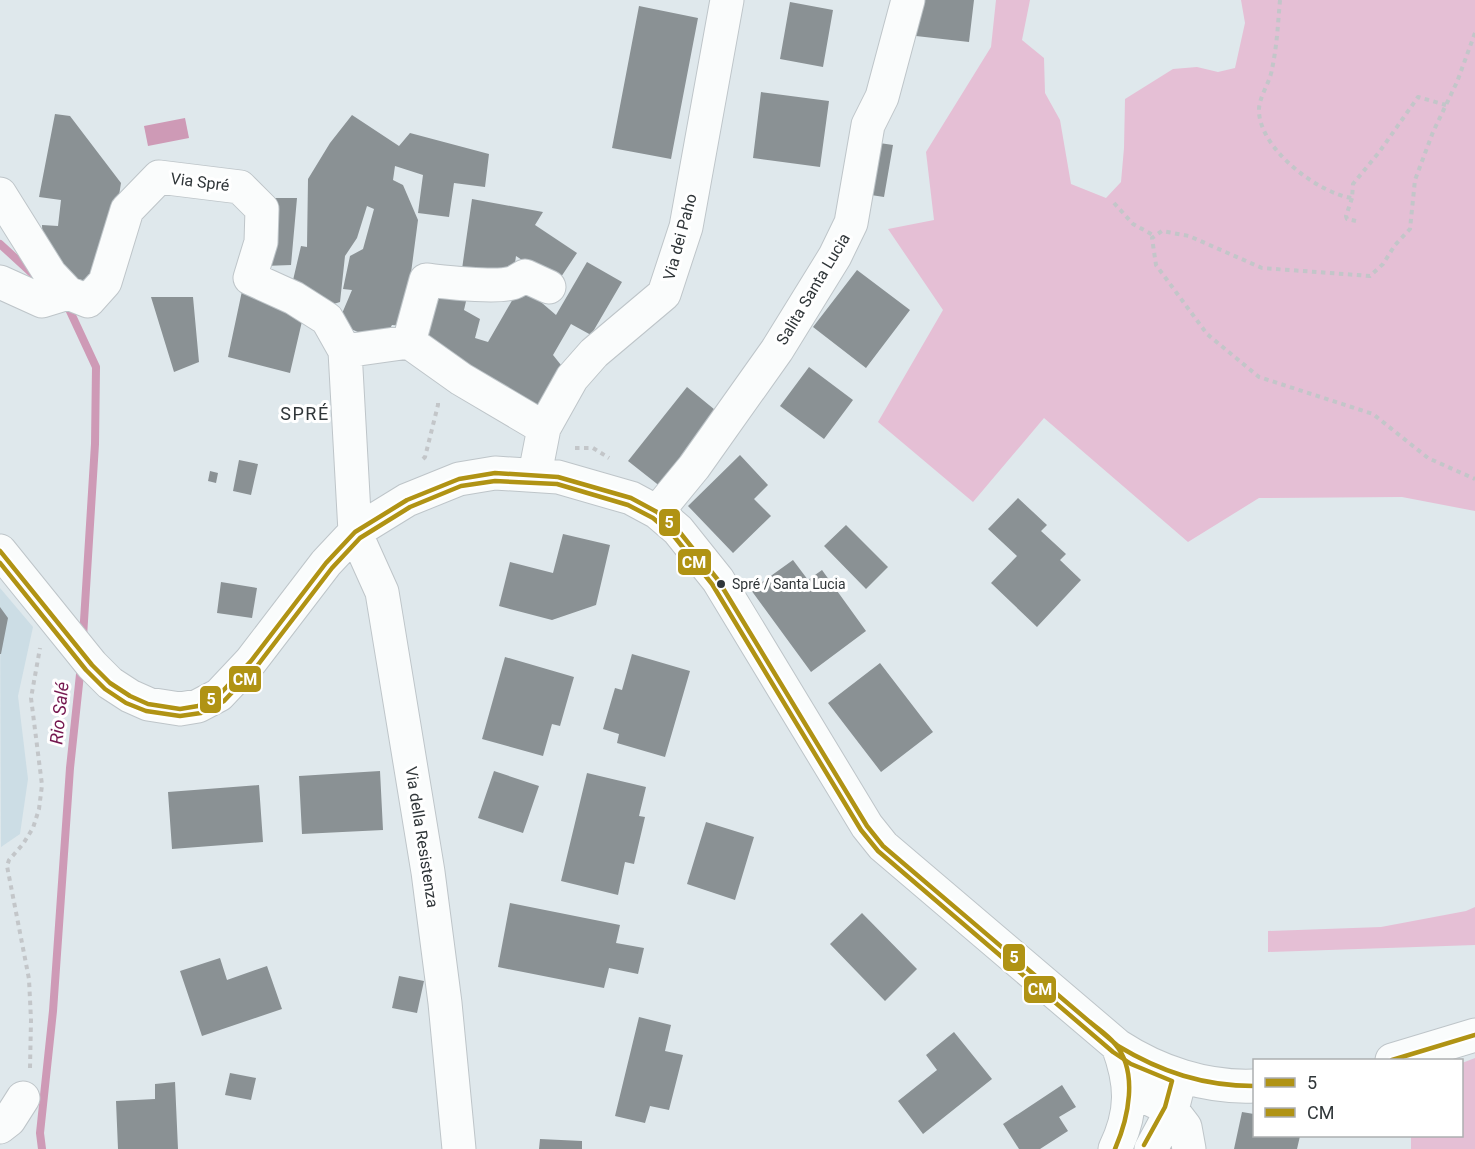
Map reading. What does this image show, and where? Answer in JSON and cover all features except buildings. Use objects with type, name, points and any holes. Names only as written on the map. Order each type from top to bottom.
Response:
[{"type":"street","name":"Via dei Paho","points":[[544,428],[572,378],[594,353],[664,294],[686,227],[728,0]]},
{"type":"street","name":"Salita Santa Lucia","points":[[664,504],[694,467],[777,350],[835,256],[851,223],[868,125],[882,97],[908,0]]},
{"type":"street","name":"Via Spré","points":[[55,297],[88,301],[105,282],[127,210],[159,177],[240,187],[262,209],[261,242],[250,278],[294,298],[327,319],[345,351]]},
{"type":"street","points":[[0,194],[50,274],[55,297],[0,282]]},
{"type":"street","points":[[420,350],[426,280],[462,284],[498,284],[512,283],[525,276],[549,287]]},
{"type":"street","points":[[345,351],[420,350],[461,379],[544,428],[534,474]]},
{"type":"street","name":"Via della Resistenza","points":[[345,351],[356,532],[382,592],[428,872],[445,1003],[459,1149]]},
{"type":"street","points":[[0,551],[92,665],[110,683],[148,704],[180,709],[198,706],[219,695],[251,661],[326,562],[356,532],[407,500],[459,479],[495,473],[558,477],[631,498],[664,504],[678,530],[718,580],[867,826],[883,846],[1118,1046],[1135,1057],[1181,1077],[1211,1083],[1253,1086]]},
{"type":"street","points":[[1395,1059],[1475,1035]]},
{"type":"street","points":[[1114,1149],[1128,1106],[1130,1089],[1118,1046]]},
{"type":"street","points":[[1151,1149],[1172,1110],[1181,1077]]},
{"type":"street","points":[[1130,1089],[1172,1110],[1185,1126],[1189,1149]]},
{"type":"street","points":[[0,1127],[9,1120],[23,1098]]},
{"type":"path","points":[[1281,0],[1273,68],[1259,112],[1265,135],[1301,174],[1339,196],[1352,198]]},
{"type":"path","points":[[1475,33],[1457,82],[1433,132],[1415,180],[1410,229],[1395,245],[1383,264],[1370,276],[1262,268],[1190,236],[1162,231],[1152,238],[1156,265],[1207,334],[1259,376],[1372,414],[1428,458],[1475,479]]},
{"type":"path","points":[[1356,220],[1347,219],[1346,216],[1352,198],[1353,184],[1375,158],[1418,97],[1446,105]]},
{"type":"path","points":[[1114,203],[1133,224],[1155,236]]},
{"type":"path","points":[[417,464],[425,457],[438,405],[420,350]]},
{"type":"path","points":[[23,1098],[30,1073],[29,980],[7,866],[33,828],[39,809],[42,785],[31,698],[43,637],[41,602]]},
{"type":"shaded area","points":[[996,0],[1030,0],[1022,40],[1044,58],[1045,93],[1060,120],[1071,184],[1106,198],[1121,182],[1125,99],[1173,69],[1197,67],[1218,72],[1235,68],[1245,23],[1241,0],[1475,0],[1475,511],[1402,497],[1259,498],[1188,542],[1044,418],[973,502],[878,422],[943,310],[888,229],[934,220],[926,152],[991,47]]},
{"type":"shaded area","points":[[185,118],[189,138],[148,146],[144,126]]},
{"type":"shaded area","points":[[0,588],[33,627],[18,696],[28,779],[20,834],[1,847]]},
{"type":"shaded area","points":[[1475,907],[1475,945],[1268,952],[1268,931],[1381,927],[1466,911]]},
{"type":"shaded area","points":[[1475,1058],[1475,1149],[1411,1149],[1411,1137],[1463,1137],[1463,1063]]},
{"type":"waterway","name":"Rio Salé","points":[[0,244],[36,277]]},
{"type":"waterway","name":"Rio Salé","points":[[65,305],[96,367],[95,444],[83,637]]},
{"type":"waterway","name":"Rio Salé","points":[[42,1149],[40,1133],[53,1011],[70,768],[81,665]]},
{"type":"transit line","name":"5","points":[[0,551],[92,665],[110,683],[148,704],[180,709],[198,706],[219,695],[251,661],[326,563],[355,532],[407,500],[459,479],[495,473],[558,477],[631,498],[657,512],[678,530],[718,580],[867,826],[883,846],[1118,1046],[1150,1063],[1183,1076],[1218,1083],[1253,1086]]},
{"type":"transit line","name":"CM","points":[[0,563],[86,670],[105,689],[126,703],[146,711],[180,716],[201,713],[224,701],[257,666],[332,568],[360,538],[410,507],[461,486],[495,481],[557,484],[628,505],[653,518],[673,535],[712,584],[861,830],[878,851],[1113,1052],[1131,1064],[1172,1081],[1165,1107],[1144,1145]]},
{"type":"transit line","name":"5","points":[[1090,1022],[1115,1044],[1127,1068],[1129,1082],[1127,1110],[1115,1149]]},
{"type":"transit line","name":"5","points":[[1395,1059],[1475,1035]]},
{"type":"place","name":"Spré / Santa Lucia","points":[[721,584]]},
{"type":"district","name":"SPRÉ","points":[[305,413]]}]
